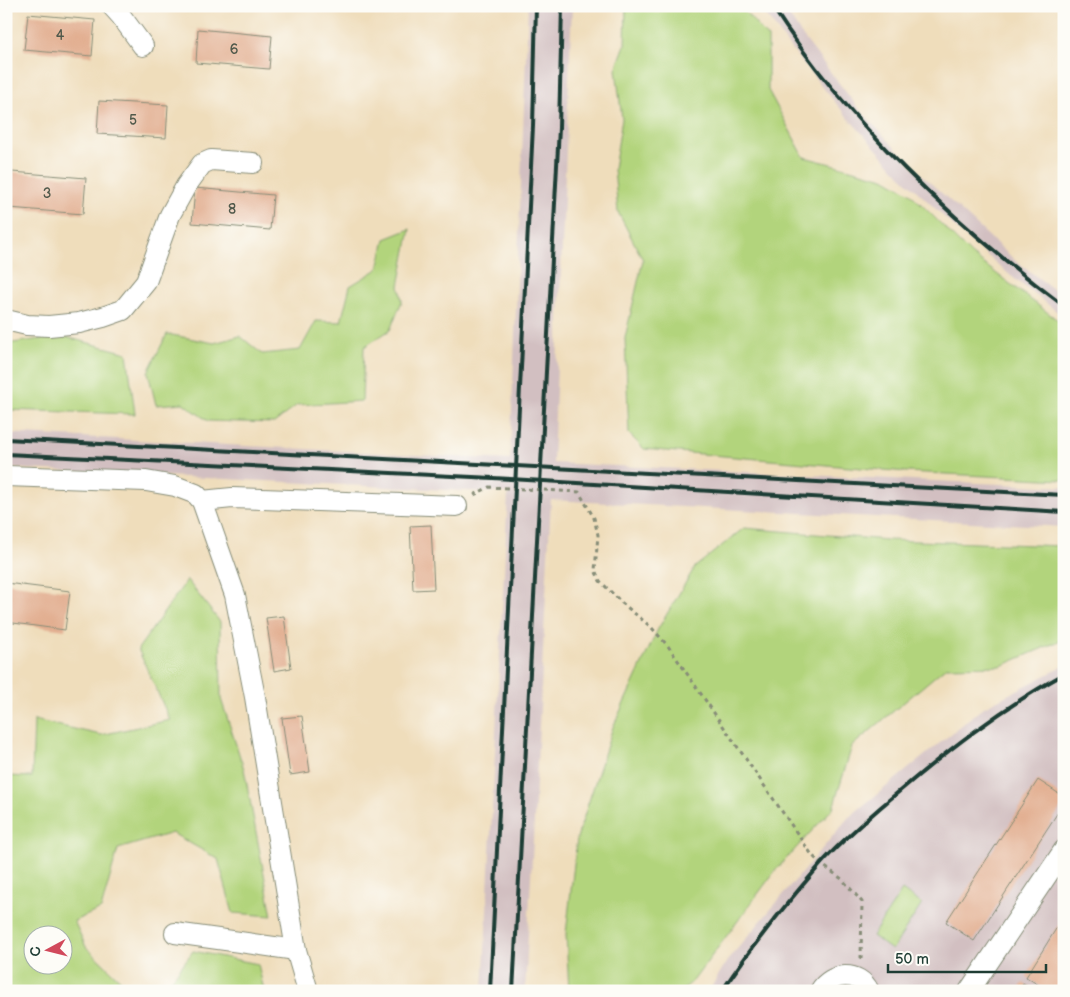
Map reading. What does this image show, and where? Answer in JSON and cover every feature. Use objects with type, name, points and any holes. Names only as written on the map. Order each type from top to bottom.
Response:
[{"type":"street","points":[[112,6],[144,46]]},
{"type":"street","points":[[6,320],[27,325],[56,325],[103,318],[122,310],[146,282],[170,215],[186,186],[202,164],[211,160],[253,163]]},
{"type":"street","points":[[6,476],[146,481],[175,486],[196,494],[202,501],[235,595],[255,697],[296,950],[308,991]]},
{"type":"street","points":[[202,501],[232,498],[457,506]]},
{"type":"street","points":[[969,991],[1064,850]]},
{"type":"street","points":[[175,933],[296,950]]},
{"type":"street","points":[[820,991],[831,979],[840,976],[850,976],[864,985]]},
{"type":"path","points":[[457,506],[489,487],[579,492],[594,518],[598,535],[595,570],[600,581],[622,603],[651,626],[668,646],[812,855],[842,879],[862,902],[864,985]]},
{"type":"shaded area","points":[[528,6],[572,6],[553,463],[1064,487],[1064,527],[551,500],[525,991],[483,991],[508,493],[6,468],[6,433],[510,460]]},
{"type":"shaded area","points":[[760,6],[783,6],[801,34],[859,109],[911,165],[1018,263],[1064,297],[1064,317],[1011,276],[959,231],[901,176],[850,120],[787,44]]},
{"type":"shaded area","points":[[1064,666],[1064,991],[709,991],[727,961],[848,818],[984,707]]},
{"type":"green space","points":[[626,6],[740,6],[768,38],[768,90],[804,157],[884,178],[910,193],[972,255],[1064,325],[1064,480],[907,472],[644,449],[629,434],[625,338],[643,260],[618,212],[614,169],[622,119],[616,69],[625,45]]},
{"type":"green space","points":[[410,229],[399,286],[402,301],[390,330],[364,347],[362,401],[297,405],[274,423],[208,421],[183,403],[156,405],[148,372],[167,334],[214,343],[240,336],[262,354],[300,350],[316,321],[341,322],[350,286],[378,269],[385,239]]},
{"type":"green space","points":[[62,336],[127,353],[135,414],[6,410],[6,344]]},
{"type":"green space","points":[[744,528],[887,540],[1064,546],[1064,639],[1001,666],[946,667],[852,746],[833,808],[775,871],[693,981],[681,991],[569,991],[566,934],[577,838],[613,727],[658,629],[695,567]]},
{"type":"green space","points":[[187,580],[220,622],[221,699],[244,769],[272,916],[233,913],[218,859],[172,833],[118,849],[101,909],[74,921],[86,947],[132,991],[6,991],[6,776],[32,777],[34,720],[101,735],[170,720],[138,649]]},
{"type":"green space","points":[[902,890],[922,904],[892,950],[872,936]]},
{"type":"green space","points":[[193,951],[258,964],[264,991],[163,991]]},
{"type":"building","points":[[28,14],[95,20],[92,56],[24,50]]},
{"type":"building","points":[[198,29],[272,36],[269,69],[196,63]]},
{"type":"building","points":[[99,101],[168,105],[166,138],[97,134]]},
{"type":"building","points":[[12,172],[86,178],[83,214],[9,208]]},
{"type":"building","points":[[195,188],[273,195],[270,230],[192,223]]},
{"type":"building","points":[[431,525],[434,589],[413,590],[410,526]]},
{"type":"building","points":[[6,583],[70,591],[65,630],[6,622]]},
{"type":"building","points":[[284,616],[291,668],[274,671],[266,618]]},
{"type":"building","points":[[302,716],[310,772],[290,775],[282,718]]},
{"type":"building","points":[[1038,780],[1064,797],[1064,803],[974,941],[946,922]]},
{"type":"building","points":[[1064,916],[1064,991],[1048,991],[1026,977]]},
{"type":"building","points":[[1023,983],[1037,991],[1018,991]]},
{"type":"railway","points":[[490,991],[533,126],[536,6]]},
{"type":"railway","points":[[513,991],[559,128],[562,6]]},
{"type":"railway","points":[[772,6],[834,90],[905,169],[983,241],[1064,306]]},
{"type":"railway","points":[[6,439],[1064,495]]},
{"type":"railway","points":[[6,454],[493,478],[1064,512]]},
{"type":"railway","points":[[722,991],[781,911],[828,856],[853,832],[973,732],[1017,702],[1064,674]]}]
